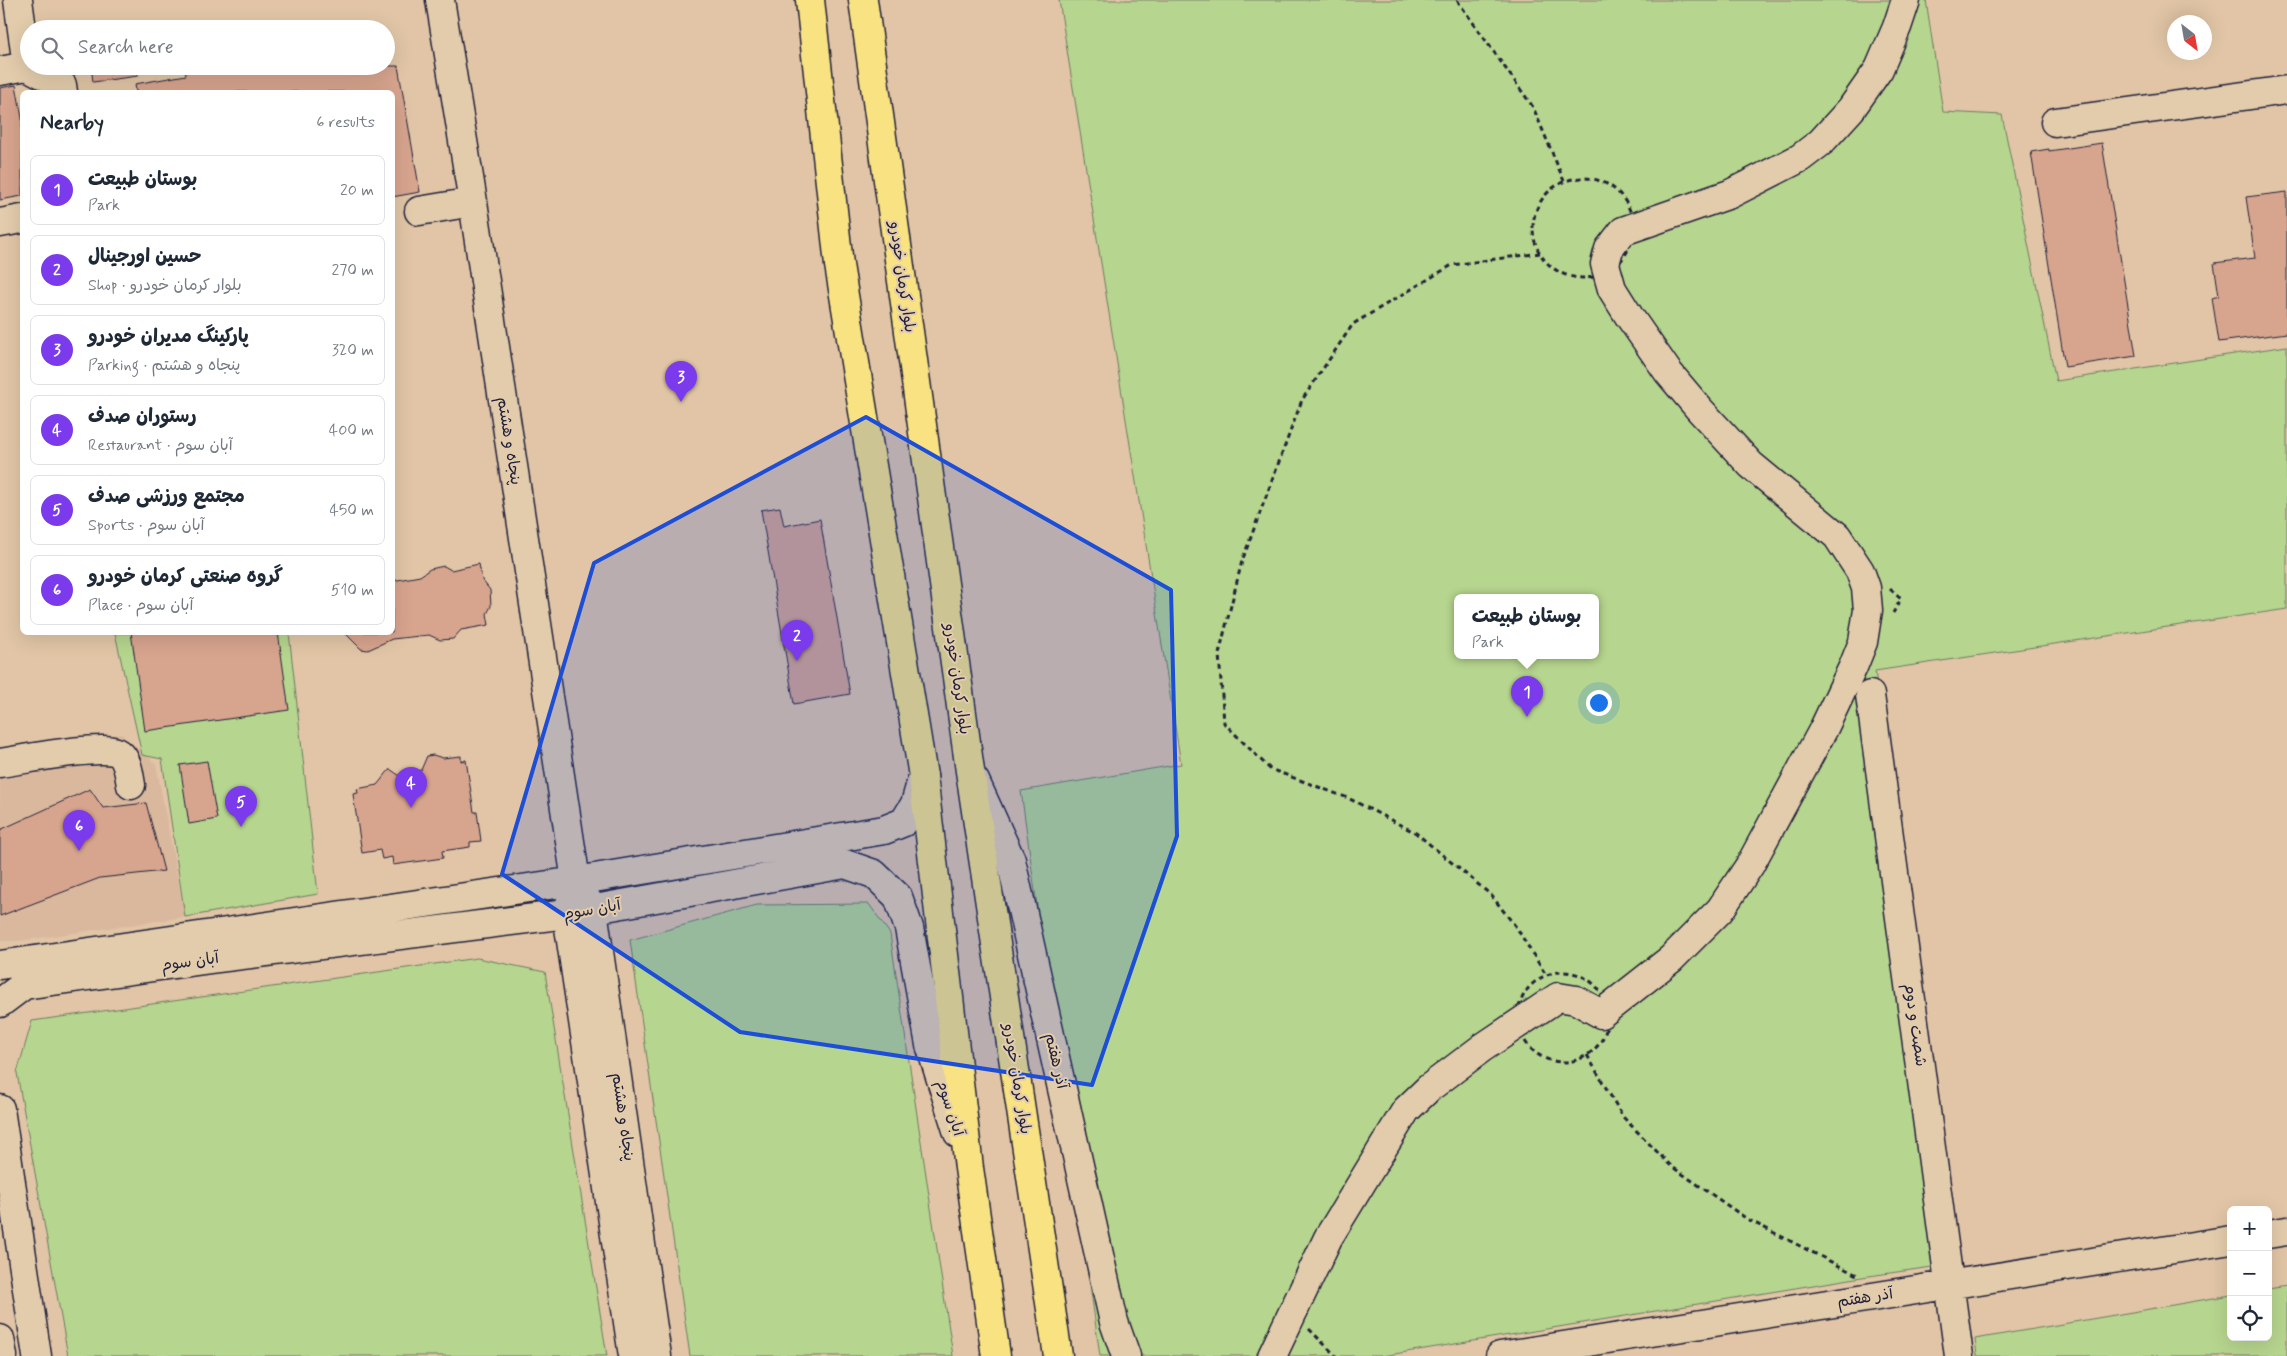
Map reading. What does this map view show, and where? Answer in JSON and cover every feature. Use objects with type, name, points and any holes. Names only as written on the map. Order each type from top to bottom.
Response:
[{"type":"main road","points":[[810,0],[840,265],[923,776],[969,1168],[996,1356]]},
{"type":"main road","name":"بلوار کرمان خودرو","points":[[863,0],[970,771],[1058,1356]]},
{"type":"street","points":[[18,0],[21,20]]},
{"type":"street","name":"پنجاه و هشتم","points":[[440,0],[473,202],[576,881],[633,1356]]},
{"type":"street","points":[[1272,1356],[1328,1238],[1406,1110],[1429,1088],[1558,997],[1576,1000],[1601,1014],[1671,959],[1720,910],[1750,865],[1823,730],[1853,667],[1863,642],[1868,610],[1866,588],[1860,572],[1837,536],[1751,465],[1668,372],[1612,288],[1605,264],[1609,249],[1623,231],[1730,194],[1800,158],[1822,142],[1851,110],[1879,69],[1906,0]]},
{"type":"street","points":[[0,71],[20,67]]},
{"type":"street","points":[[44,75],[62,85],[63,90]]},
{"type":"street","points":[[2055,122],[2287,90]]},
{"type":"street","points":[[419,211],[473,202]]},
{"type":"street","points":[[0,222],[20,219]]},
{"type":"street","name":"شصت و دوم","points":[[1870,694],[1959,1356]]},
{"type":"street","points":[[0,763],[96,749],[113,749],[126,761],[131,785]]},
{"type":"street","name":"آذر هفتم","points":[[970,771],[1011,860],[1114,1322],[1126,1356]]},
{"type":"street","name":"آبان سوم","points":[[0,965],[576,881],[884,830],[904,822],[915,804],[923,776]]},
{"type":"street","name":"آبان سوم","points":[[0,1003],[24,985],[210,959],[580,912],[845,864],[874,874],[898,897],[909,928],[930,1045],[969,1168]]},
{"type":"street","name":"پنجاه و هشتم","points":[[580,912],[657,1356]]},
{"type":"street","points":[[0,1109],[37,1356]]},
{"type":"street","points":[[2272,1233],[2287,1230]]},
{"type":"street","name":"آذر هفتم","points":[[1500,1356],[2227,1241]]},
{"type":"street","points":[[0,1339],[3,1356]]},
{"type":"path","points":[[1457,0],[1533,107],[1564,182]]},
{"type":"path","points":[[1579,178],[1595,179],[1610,185],[1622,195],[1630,209],[1633,224],[1632,240],[1625,255],[1614,267],[1599,275],[1583,278],[1566,275],[1551,266],[1540,254],[1534,238],[1533,220],[1539,204],[1549,191],[1564,182],[1579,178]]},
{"type":"path","points":[[1540,254],[1452,265],[1353,324],[1302,400],[1242,561],[1219,654],[1224,723],[1270,769],[1348,798],[1416,833],[1491,894],[1516,927],[1546,975]]},
{"type":"path","points":[[1599,275],[1604,282]]},
{"type":"path","points":[[1886,586],[1901,599],[1890,618]]},
{"type":"path","points":[[1608,1017],[1616,1011]]},
{"type":"path","points":[[1588,1054],[1623,1118],[1671,1166],[1747,1218],[1862,1277]]},
{"type":"highlighted area","points":[[866,417],[1171,590],[1177,836],[1092,1085],[740,1032],[502,874],[594,563]]},
{"type":"shaded area","points":[[121,734],[156,764],[185,917],[18,941],[0,941],[0,755]]},
{"type":"green space","points":[[1059,0],[1926,0],[1943,112],[2002,115],[2056,381],[2287,346],[2287,609],[1875,671],[1960,1263],[1862,1277],[1382,1356],[1100,1356],[1021,791],[1181,764]]},
{"type":"green space","points":[[115,635],[289,635],[318,894],[185,917],[162,759],[142,755]]},
{"type":"green space","points":[[869,904],[890,934],[953,1356],[690,1356],[630,940],[757,905]]},
{"type":"green space","points":[[477,958],[545,972],[607,1356],[68,1356],[17,1073],[32,1021]]},
{"type":"green space","points":[[2287,1286],[2287,1356],[1977,1356],[1975,1339],[2227,1296],[2227,1341],[2272,1341],[2272,1288]]},
{"type":"building","points":[[395,66],[398,66],[420,192],[395,196],[395,90],[136,90],[135,84],[186,75],[395,75]]},
{"type":"building","points":[[92,75],[138,75],[138,76],[93,82]]},
{"type":"building","points":[[16,85],[20,107],[20,196],[0,200],[0,88]]},
{"type":"building","points":[[2102,143],[2136,356],[2065,367],[2031,152]]},
{"type":"building","points":[[2287,192],[2287,333],[2219,342],[2212,298],[2219,296],[2214,263],[2255,258],[2246,197]]},
{"type":"building","points":[[780,507],[784,526],[820,519],[850,694],[794,704],[761,510]]},
{"type":"building","points":[[479,564],[482,580],[490,590],[491,606],[487,614],[489,625],[461,630],[453,639],[440,640],[429,635],[392,639],[368,650],[361,649],[347,635],[395,635],[395,580],[420,576],[430,569],[444,566],[451,570]]},
{"type":"building","points":[[131,635],[278,635],[289,710],[145,731]]},
{"type":"building","points":[[433,755],[443,758],[461,756],[461,761],[466,760],[474,812],[477,812],[481,841],[470,842],[470,847],[442,851],[443,858],[393,865],[392,857],[382,859],[380,850],[362,853],[353,794],[358,793],[357,789],[377,785],[390,769],[400,776],[421,770],[427,756]]},
{"type":"building","points":[[207,761],[217,819],[189,824],[180,765]]},
{"type":"building","points":[[90,789],[103,808],[146,803],[164,871],[100,878],[0,916],[0,830]]},
{"type":"place","name":"پارکینگ مدیران خودرو","points":[[681,402]]},
{"type":"place","name":"حسین اورجینال","points":[[797,661]]},
{"type":"place","name":"بوستان طبیعت","points":[[1527,717]]},
{"type":"place","name":"رستوران صدف","points":[[411,808]]},
{"type":"place","name":"مجتمع ورزشی صدف","points":[[241,827]]},
{"type":"place","name":"گروه صنعتی کرمان خودرو","points":[[79,851]]}]
